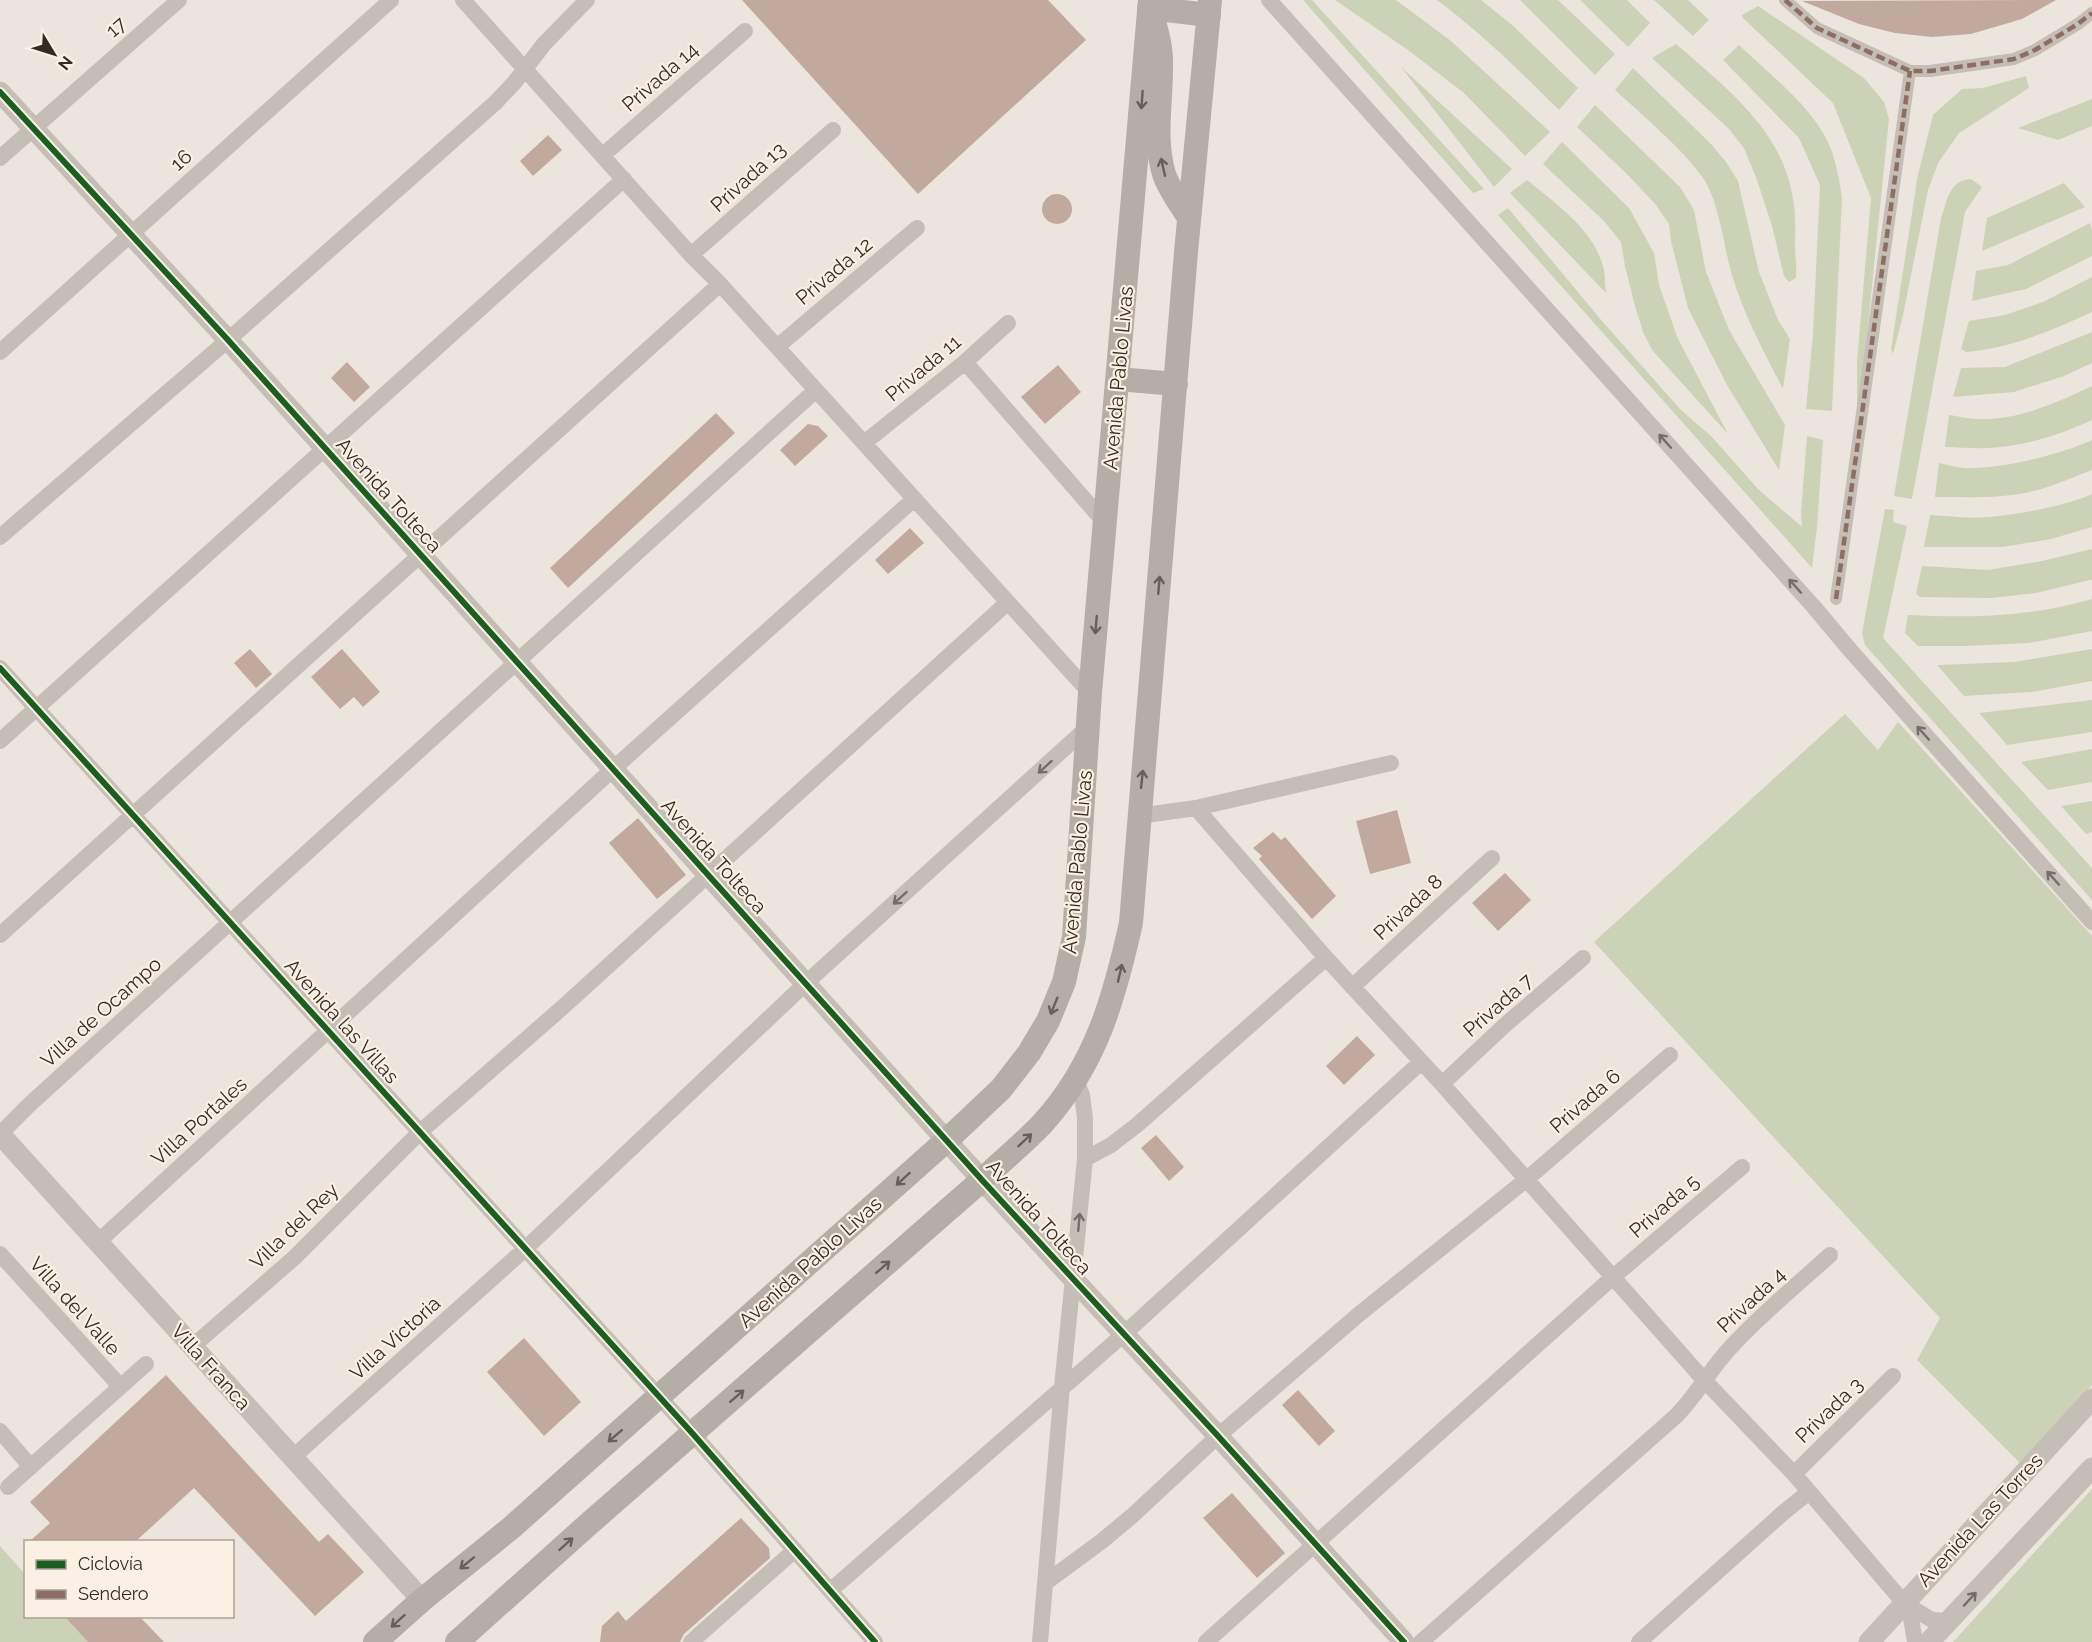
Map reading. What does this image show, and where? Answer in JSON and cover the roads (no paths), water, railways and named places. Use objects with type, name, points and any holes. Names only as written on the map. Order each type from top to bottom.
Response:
[{"type":"main road","points":[[459,1641],[574,1537],[982,1180],[1043,1123],[1076,1080],[1100,1034],[1117,985],[1131,923],[1138,816],[1209,7],[1150,4],[1161,62],[1158,139],[1160,155],[1165,176],[1190,218]]},
{"type":"main road","name":"Avenida Pablo Livas","points":[[375,1642],[422,1600],[511,1528],[947,1140],[1001,1089],[1029,1053],[1048,1021],[1064,982],[1074,937],[1090,693],[1150,4]]},
{"type":"main road","points":[[1118,379],[1176,384]]},
{"type":"street","name":"17","points":[[0,158],[179,0]]},
{"type":"street","name":"16","points":[[0,352],[391,0]]},
{"type":"street","points":[[463,0],[691,255],[1090,693]]},
{"type":"street","points":[[0,537],[228,340],[495,103],[544,44],[587,0]]},
{"type":"street","points":[[1269,0],[1814,607],[2092,922]]},
{"type":"street","points":[[1785,0],[1817,28],[1910,71],[1930,71],[2014,59],[2035,50],[2092,13]]},
{"type":"street","name":"Privada 14","points":[[603,155],[745,31]]},
{"type":"street","points":[[1836,599],[1910,71]]},
{"type":"street","name":"Avenida Tolteca","points":[[0,92],[326,448],[982,1180],[1404,1642]]},
{"type":"street","name":"Privada 13","points":[[691,255],[832,130]]},
{"type":"street","points":[[0,741],[624,179]]},
{"type":"street","name":"Privada 12","points":[[777,347],[917,228]]},
{"type":"street","points":[[0,936],[720,285]]},
{"type":"street","name":"Privada 11","points":[[864,443],[965,362],[1008,323]]},
{"type":"street","points":[[965,362],[1106,524]]},
{"type":"street","name":"Villa de Ocampo","points":[[0,1134],[29,1105],[816,390]]},
{"type":"street","name":"Villa Portales","points":[[98,1242],[613,769],[914,499]]},
{"type":"street","name":"Villa del Rey","points":[[194,1346],[295,1257],[420,1132],[563,1007],[1007,603]]},
{"type":"street","name":"Avenida las Villas","points":[[0,668],[659,1398]]},
{"type":"street","name":"Villa Victoria","points":[[292,1458],[525,1249],[806,983],[1088,727]]},
{"type":"street","points":[[1138,816],[1196,808],[1391,763]]},
{"type":"street","points":[[1196,808],[1326,958],[1420,1063],[1442,1084],[1704,1380],[1794,1474],[1904,1603],[1911,1618],[1915,1642]]},
{"type":"street","name":"Privada 8","points":[[1352,987],[1492,858]]},
{"type":"street","points":[[1085,1159],[1111,1145],[1137,1125],[1326,958]]},
{"type":"street","name":"Privada 7","points":[[1442,1084],[1505,1025],[1583,958]]},
{"type":"street","name":"Privada 6","points":[[1045,1583],[1132,1516],[1218,1436],[1358,1315],[1527,1179],[1670,1055]]},
{"type":"street","points":[[831,1590],[1124,1334],[1420,1063]]},
{"type":"street","points":[[1041,1642],[1062,1387],[1085,1159],[1085,1118],[1082,1095],[1076,1080]]},
{"type":"street","name":"Villa Franca","points":[[0,1134],[422,1600]]},
{"type":"street","name":"Privada 5","points":[[1206,1642],[1613,1277],[1742,1167]]},
{"type":"street","name":"Villa del Valle","points":[[0,1254],[120,1386]]},
{"type":"street","name":"Privada 4","points":[[1421,1642],[1676,1416],[1692,1400],[1714,1365],[1733,1344],[1830,1255]]},
{"type":"street","points":[[8,1487],[146,1364]]},
{"type":"street","name":"Privada 3","points":[[1794,1474],[1893,1376]]},
{"type":"street","points":[[659,1398],[875,1642]]},
{"type":"street","name":"Avenida Las Torres","points":[[1869,1642],[2092,1399]]},
{"type":"street","points":[[0,1431],[31,1467]]},
{"type":"street","points":[[1929,1642],[2092,1468]]},
{"type":"street","points":[[1639,1642],[1809,1492]]},
{"type":"street","points":[[692,1642],[795,1550]]},
{"type":"street","points":[[1904,1603],[1932,1620],[1949,1621]]}]
